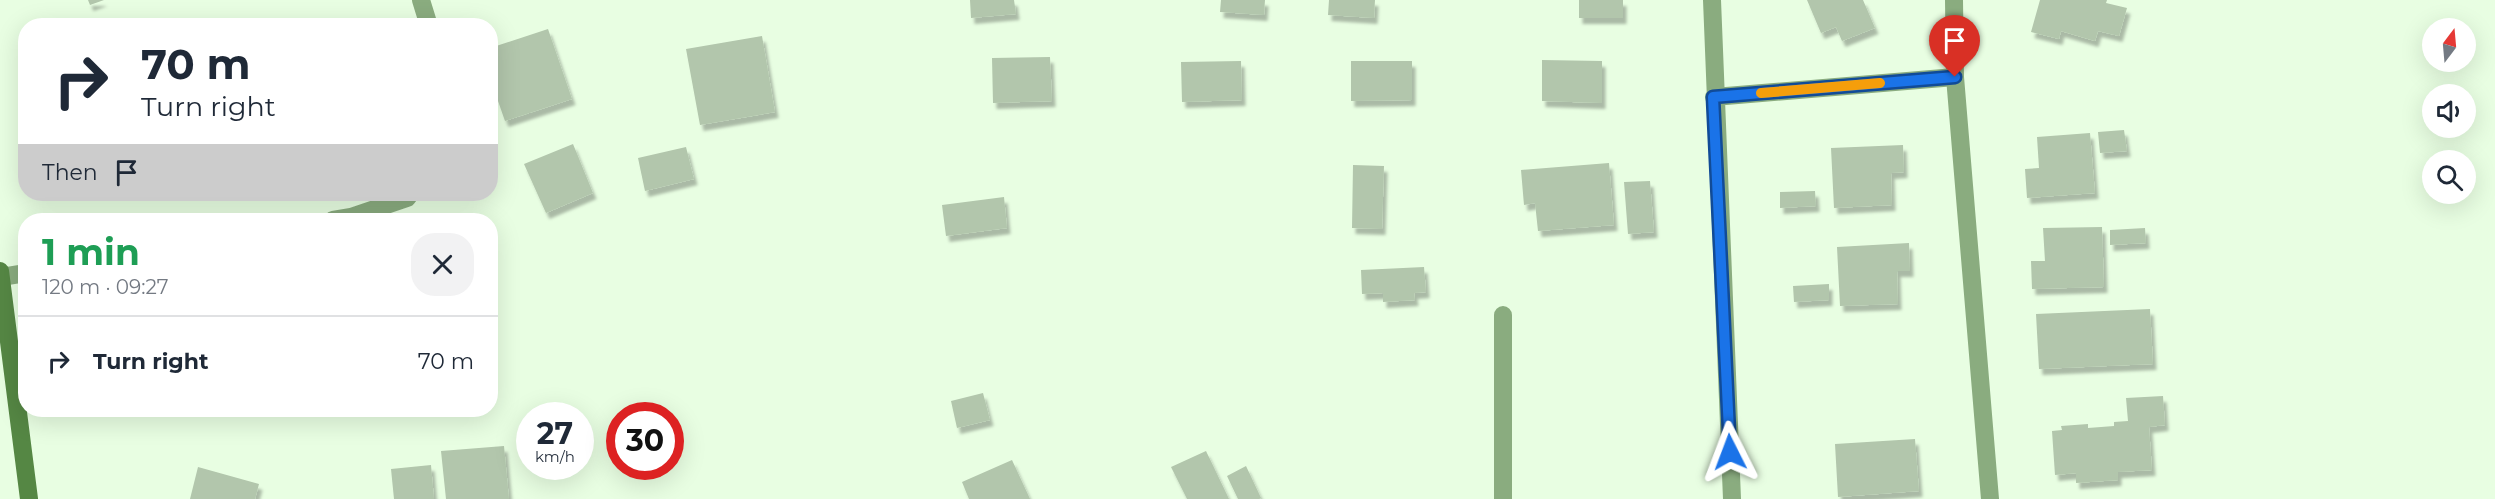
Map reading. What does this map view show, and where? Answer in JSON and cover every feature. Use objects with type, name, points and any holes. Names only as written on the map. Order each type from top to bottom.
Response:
[{"type":"street","points":[[421,0],[427,18]]},
{"type":"street","points":[[1712,0],[1713,97],[1732,499]]},
{"type":"street","points":[[1954,0],[1955,77],[1990,499]]},
{"type":"street","points":[[1713,97],[1955,77]]},
{"type":"street","points":[[361,213],[398,201]]},
{"type":"street","points":[[0,271],[18,412]]},
{"type":"street","points":[[1,277],[18,274]]},
{"type":"street","points":[[1503,315],[1503,499]]},
{"type":"street","points":[[19,417],[29,499]]},
{"type":"building","points":[[88,0],[104,0],[90,5]]},
{"type":"building","points":[[970,0],[1014,0],[1016,14],[971,18]]},
{"type":"building","points":[[1221,0],[1265,0],[1264,15],[1220,12]]},
{"type":"building","points":[[1329,0],[1375,0],[1374,18],[1328,15]]},
{"type":"building","points":[[1579,0],[1623,0],[1623,18],[1579,18]]},
{"type":"building","points":[[1807,0],[1863,0],[1875,28],[1842,41],[1836,27],[1821,33]]},
{"type":"building","points":[[2040,0],[2107,0],[2106,3],[2127,8],[2119,36],[2098,31],[2095,41],[2061,31],[2059,39],[2031,32]]},
{"type":"building","points":[[548,29],[572,99],[505,121],[498,101],[498,45]]},
{"type":"building","points":[[762,36],[775,112],[700,125],[686,49]]},
{"type":"building","points":[[1050,57],[1052,101],[993,103],[992,58]]},
{"type":"building","points":[[1542,60],[1602,61],[1602,103],[1542,101]]},
{"type":"building","points":[[1241,61],[1242,100],[1182,102],[1181,62]]},
{"type":"building","points":[[1351,61],[1412,61],[1412,100],[1351,101]]},
{"type":"building","points":[[2124,130],[2127,151],[2100,153],[2098,132]]},
{"type":"building","points":[[2090,133],[2095,193],[2027,198],[2025,169],[2039,168],[2037,137]]},
{"type":"building","points":[[573,144],[593,193],[546,213],[524,164]]},
{"type":"building","points":[[1903,145],[1904,172],[1891,173],[1892,205],[1834,208],[1831,148]]},
{"type":"building","points":[[686,147],[694,179],[645,191],[638,158]]},
{"type":"building","points":[[1609,163],[1614,225],[1538,231],[1535,203],[1524,205],[1521,170]]},
{"type":"building","points":[[1353,165],[1384,166],[1382,229],[1352,228]]},
{"type":"building","points":[[1650,181],[1654,232],[1628,234],[1624,182]]},
{"type":"building","points":[[1815,191],[1816,206],[1780,208],[1780,192]]},
{"type":"building","points":[[1004,197],[1007,228],[946,236],[942,205]]},
{"type":"building","points":[[2102,227],[2104,287],[2032,289],[2031,261],[2045,261],[2043,228]]},
{"type":"building","points":[[2145,228],[2146,243],[2110,245],[2110,230]]},
{"type":"building","points":[[1909,243],[1910,271],[1897,271],[1898,304],[1840,306],[1837,247]]},
{"type":"building","points":[[1424,267],[1426,292],[1414,293],[1415,300],[1383,302],[1383,293],[1362,294],[1361,270]]},
{"type":"building","points":[[1829,284],[1829,300],[1794,302],[1793,286]]},
{"type":"building","points":[[2150,309],[2153,364],[2039,369],[2036,314]]},
{"type":"building","points":[[983,393],[990,420],[957,428],[951,401]]},
{"type":"building","points":[[2163,396],[2165,425],[2149,427],[2152,470],[2118,472],[2118,480],[2076,483],[2076,473],[2055,475],[2052,431],[2062,430],[2061,426],[2088,424],[2088,428],[2114,426],[2114,422],[2128,421],[2126,398]]},
{"type":"building","points":[[1915,439],[1919,491],[1838,497],[1835,444]]},
{"type":"building","points":[[504,446],[509,499],[446,499],[441,451]]},
{"type":"building","points":[[1206,451],[1229,499],[1187,499],[1171,467]]},
{"type":"building","points":[[1012,460],[1030,499],[969,499],[962,482]]},
{"type":"building","points":[[431,465],[434,499],[394,499],[391,469]]},
{"type":"building","points":[[1246,466],[1261,498],[1259,499],[1238,499],[1227,476]]},
{"type":"building","points":[[198,467],[259,484],[255,499],[190,499]]},
{"type":"slow traffic","points":[[1761,93],[1880,83]]},
{"type":"route","points":[[1730,452],[1713,97],[1955,77]]}]
